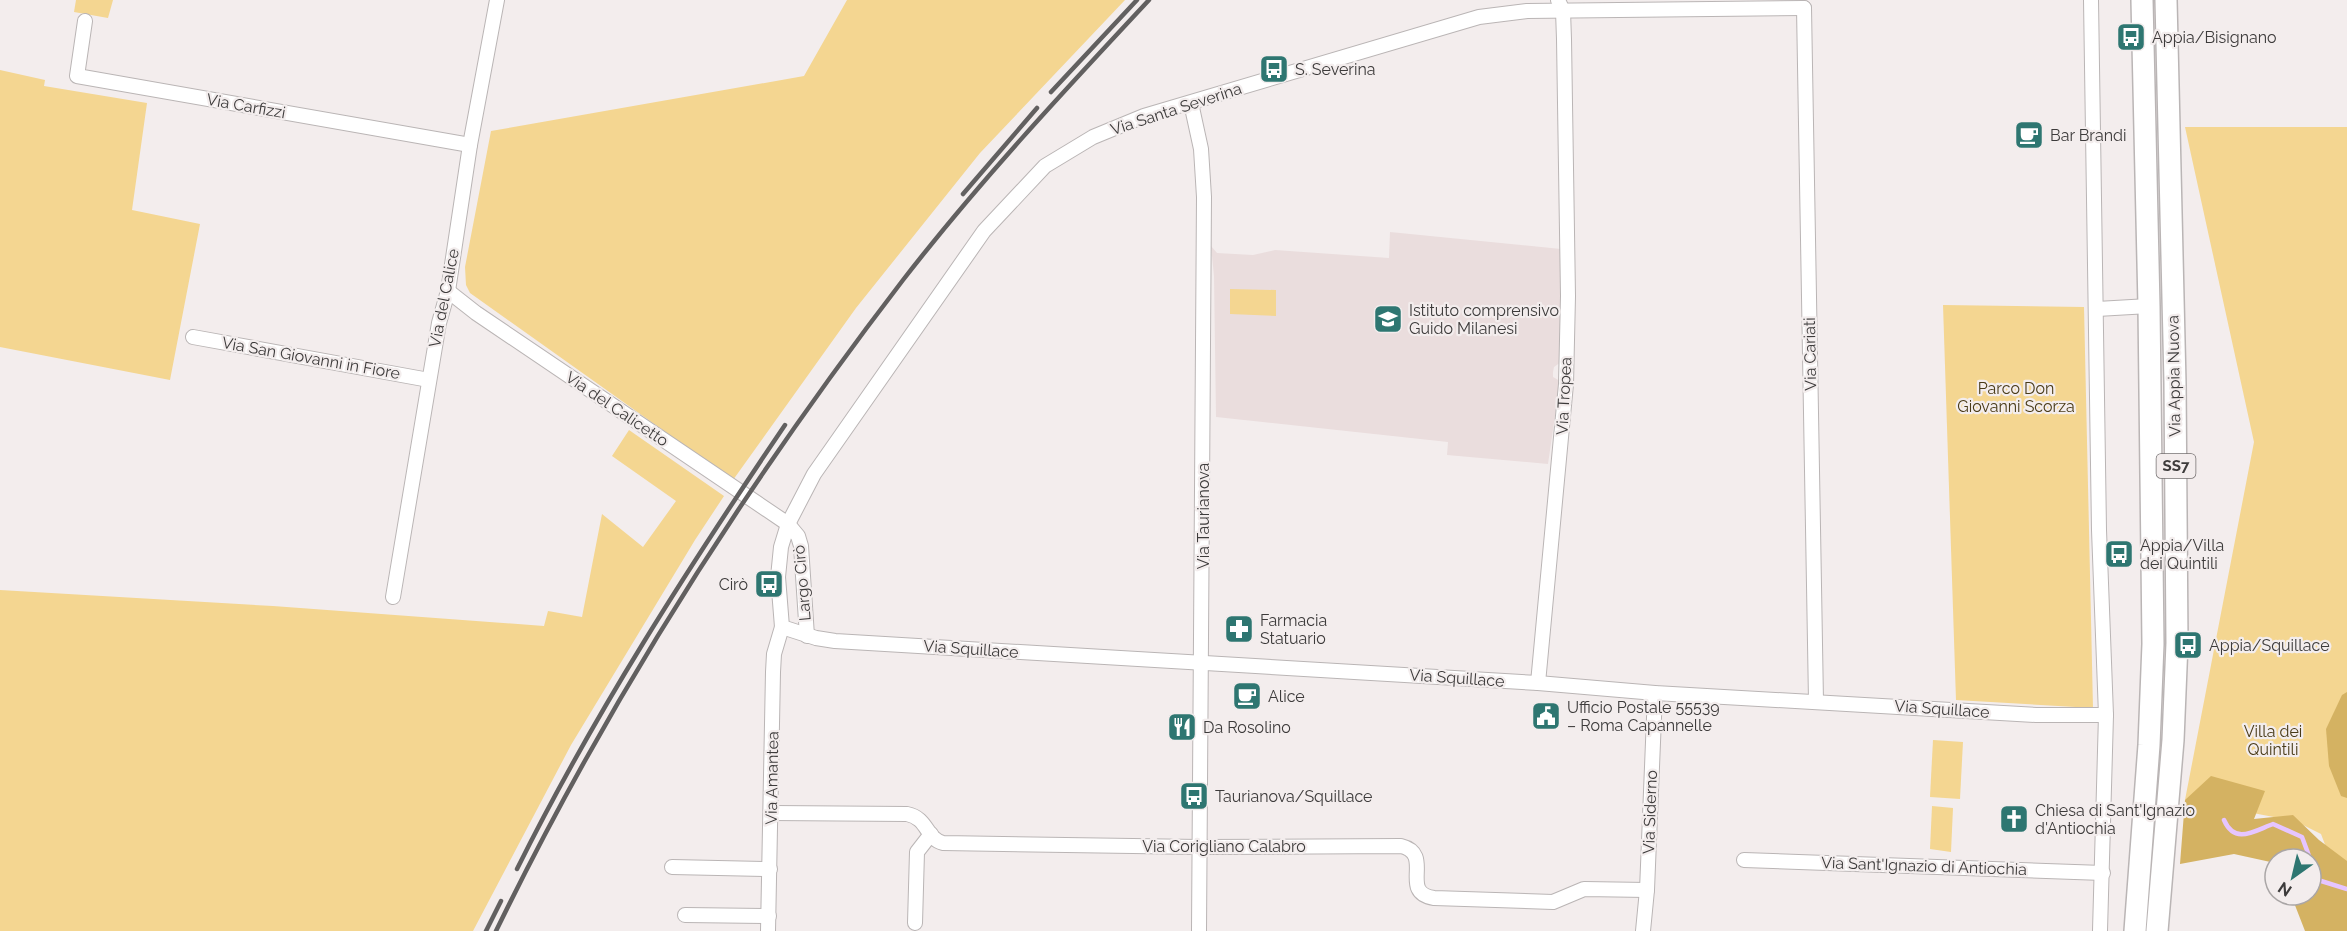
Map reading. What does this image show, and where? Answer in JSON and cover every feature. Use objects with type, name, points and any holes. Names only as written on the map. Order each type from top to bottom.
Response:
[{"type":"main road","name":"Via Appia Nuova","points":[[2135,931],[2152,686],[2149,306],[2142,0]]},
{"type":"main road","name":"Via Appia Nuova","points":[[2157,931],[2173,740],[2177,643],[2175,382],[2166,0]]},
{"type":"street","name":"Via del Calice","points":[[393,597],[497,0]]},
{"type":"street","points":[[1749,9],[1760,0]]},
{"type":"street","points":[[2091,0],[2099,530],[2106,715],[2100,931]]},
{"type":"street","name":"Via Santa Severina","points":[[788,524],[808,484],[838,437],[984,231],[1045,166],[1093,137],[1144,116],[1479,17],[1561,5],[1749,9],[1807,4]]},
{"type":"street","name":"Via Cariati","points":[[1807,4],[1816,701]]},
{"type":"street","name":"Via Tropea","points":[[1538,683],[1566,384],[1568,296],[1561,5]]},
{"type":"street","name":"Via Carfizzi","points":[[85,21],[77,76],[470,145]]},
{"type":"street","name":"Via Taurianova","points":[[1191,103],[1201,149],[1204,197],[1199,931]]},
{"type":"street","name":"Via del Calicetto","points":[[448,291],[476,313],[788,524]]},
{"type":"street","points":[[2097,309],[2149,306]]},
{"type":"street","name":"Via San Giovanni in Fiore","points":[[193,337],[429,380]]},
{"type":"street","name":"Largo Cirò","points":[[788,524],[798,536],[801,546],[807,636],[782,627],[778,570],[788,524]]},
{"type":"street","name":"Via Amantea","points":[[768,931],[773,663],[782,627]]},
{"type":"street","name":"Via Squillace","points":[[807,636],[835,641],[1538,683],[1655,693],[2036,715],[2106,715]]},
{"type":"street","name":"Via Siderno","points":[[1643,931],[1647,890],[1655,693]]},
{"type":"street","name":"Via Corigliano Calabro","points":[[771,813],[907,814],[920,819],[936,841],[943,843],[1405,847],[1413,851],[1417,858],[1419,891],[1423,895],[1434,898],[1552,902],[1584,889],[1647,890]]},
{"type":"street","points":[[915,923],[916,856],[918,848],[931,834]]},
{"type":"street","name":"Via Sant'Ignazio di Antiochia","points":[[1744,860],[2103,873]]},
{"type":"street","points":[[672,867],[770,869]]},
{"type":"street","points":[[685,915],[769,916]]},
{"type":"shaded area","name":"Istituto comprensivo Guido Milanesi","points":[[1390,232],[1561,249],[1561,362],[1554,367],[1553,372],[1553,377],[1560,381],[1548,464],[1447,455],[1448,442],[1216,417],[1214,276],[1211,246],[1217,253],[1253,255],[1275,250],[1389,258]]},
{"type":"shaded area","points":[[2347,692],[2347,798],[2341,796],[2329,766],[2326,729],[2342,695]]},
{"type":"shaded area","points":[[2211,776],[2265,791],[2254,819],[2293,815],[2319,840],[2347,861],[2347,931],[2305,931],[2296,907],[2323,907],[2323,847],[2263,847],[2263,860],[2234,854],[2180,864],[2185,800]]},
{"type":"green space","points":[[76,0],[113,0],[108,18],[74,12]]},
{"type":"green space","points":[[847,0],[1125,0],[980,153],[856,308],[733,480],[470,293],[466,285],[465,267],[491,131],[804,76]]},
{"type":"green space","points":[[0,70],[45,80],[44,86],[147,103],[132,210],[200,224],[170,380],[0,347]]},
{"type":"green space","name":"Villa dei Quintili","points":[[2185,127],[2347,127],[2347,931],[2332,863],[2321,834],[2295,821],[2185,800],[2254,442]]},
{"type":"green space","points":[[1230,289],[1276,290],[1276,316],[1230,314]]},
{"type":"green space","name":"Parco Don Giovanni Scorza","points":[[1943,305],[2084,307],[2093,708],[1956,700]]},
{"type":"green space","points":[[629,430],[724,496],[571,745],[473,931],[0,931],[0,590],[273,606],[544,626],[548,611],[582,617],[602,514],[643,547],[676,501],[612,456]]},
{"type":"green space","points":[[1933,740],[1963,742],[1960,799],[1930,797]]},
{"type":"green space","points":[[1932,806],[1953,808],[1951,852],[1930,849]]},
{"type":"waterway","points":[[2224,820],[2228,828],[2239,834],[2246,834],[2273,824],[2302,837],[2318,880],[2347,889]]},
{"type":"railway","points":[[1051,92],[1137,0]]},
{"type":"railway","points":[[496,931],[539,845],[633,677],[683,595],[789,435],[845,357],[932,244],[992,172],[1149,0]]},
{"type":"railway","points":[[963,194],[1037,108]]},
{"type":"railway","points":[[517,869],[610,698],[678,587],[785,425]]},
{"type":"railway","points":[[486,931],[501,901]]},
{"type":"place","name":"Appia/Bisignano","points":[[2131,37]]},
{"type":"place","name":"S. Severina","points":[[1274,69]]},
{"type":"place","name":"Bar Brandi","points":[[2029,135]]},
{"type":"place","name":"Istituto comprensivo Guido Milanesi","points":[[1388,319]]},
{"type":"place","name":"Appia/Villa dei Quintili","points":[[2119,554]]},
{"type":"place","name":"Cirò","points":[[769,584]]},
{"type":"place","name":"Farmacia Statuario","points":[[1239,629]]},
{"type":"place","name":"Appia/Squillace","points":[[2188,645]]},
{"type":"place","name":"Alice","points":[[1247,696]]},
{"type":"place","name":"Ufficio Postale 55539 – Roma Capannelle","points":[[1546,716]]},
{"type":"place","name":"Da Rosolino","points":[[1182,727]]},
{"type":"place","name":"Taurianova/Squillace","points":[[1194,796]]},
{"type":"place","name":"Chiesa di Sant'Ignazio d'Antiochia","points":[[2014,819]]}]
